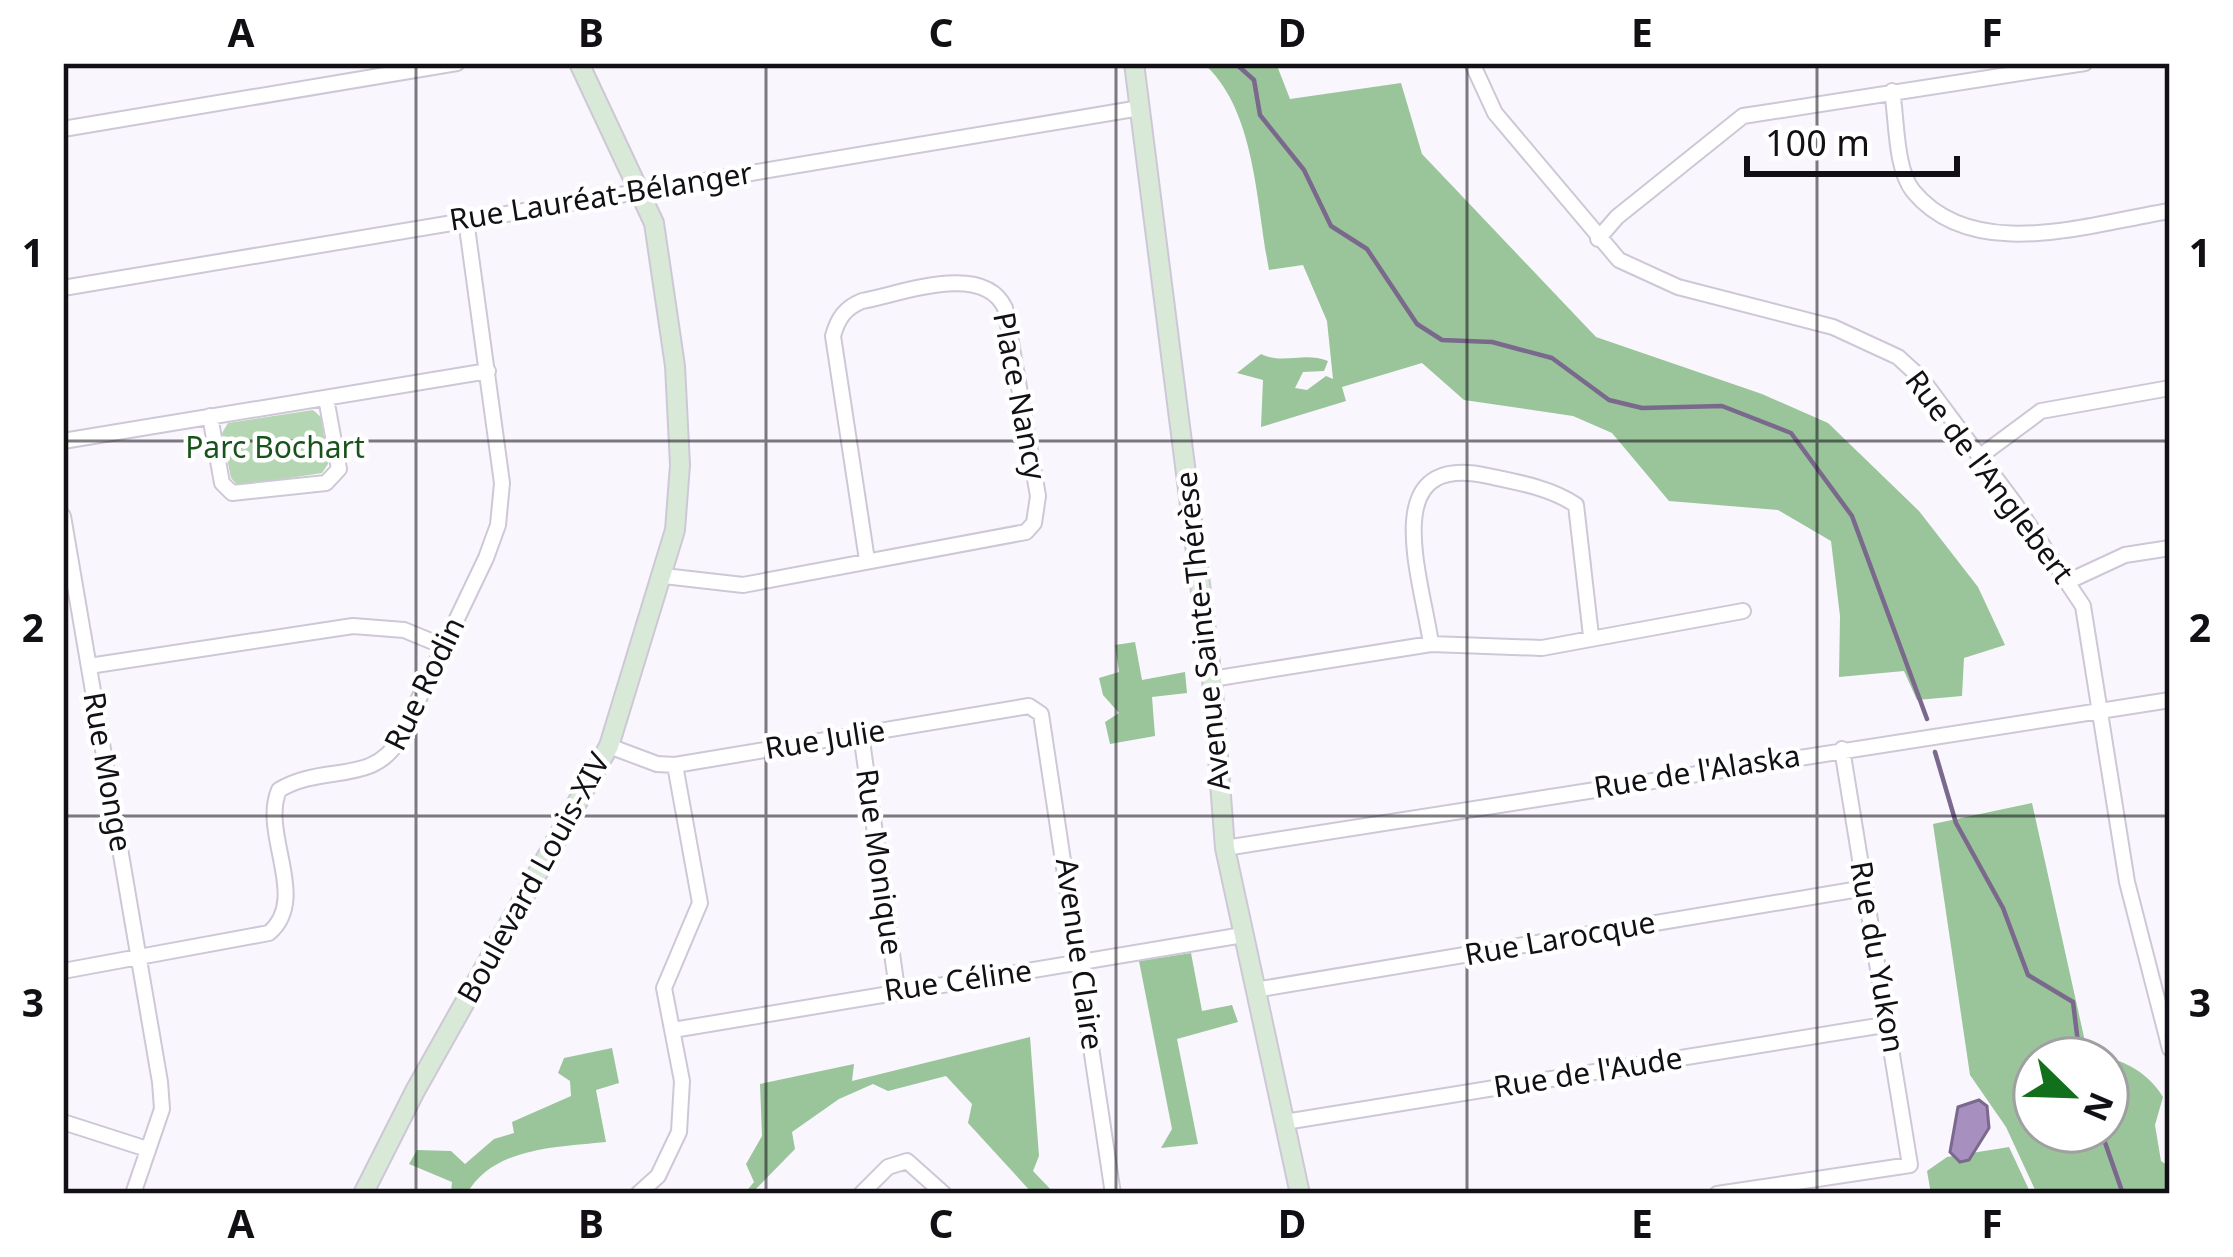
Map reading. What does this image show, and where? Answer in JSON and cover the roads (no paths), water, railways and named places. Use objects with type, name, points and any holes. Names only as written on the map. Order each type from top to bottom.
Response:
[{"type":"main road","name":"Boulevard Louis-XIV","points":[[363,1194],[415,1090],[609,746],[675,530],[680,465],[675,366],[654,224],[579,63]]},
{"type":"main road","name":"Avenue Sainte-Thérèse","points":[[1134,63],[1212,679],[1225,848],[1300,1194]]},
{"type":"street","points":[[63,130],[457,63]]},
{"type":"street","name":"Rue de l'Anglebert","points":[[1472,63],[1495,113],[1598,239],[1652,279],[1833,326],[1871,342],[1921,378],[2069,580],[2084,606],[2127,882],[2170,1049]]},
{"type":"street","points":[[1598,239],[1617,217],[1743,116],[2085,63]]},
{"type":"street","points":[[1892,92],[1905,174],[1913,191],[1938,211],[1984,231],[2021,235],[2170,211]]},
{"type":"street","name":"Rue Lauréat-Bélanger","points":[[63,288],[1140,108]]},
{"type":"street","name":"Rue Rodin","points":[[139,957],[257,936],[279,925],[287,896],[272,817],[279,790],[301,777],[388,760],[498,525],[502,483],[466,220]]},
{"type":"street","name":"Place Nancy","points":[[664,576],[743,585],[1015,535],[1034,524],[1038,496],[1005,308],[991,290],[961,283],[862,301],[850,305],[837,323],[833,336],[868,560]]},
{"type":"street","points":[[63,441],[488,371]]},
{"type":"street","points":[[1978,457],[2041,411],[2170,388]]},
{"type":"street","points":[[210,416],[222,483],[232,493],[326,483],[339,470],[326,398]]},
{"type":"street","points":[[1431,644],[1412,514],[1422,487],[1431,477],[1448,472],[1521,483],[1576,505],[1591,636]]},
{"type":"street","name":"Rue Monge","points":[[63,516],[162,1109],[133,1194]]},
{"type":"street","points":[[2069,580],[2112,559],[2170,548]]},
{"type":"street","points":[[1212,679],[1431,644],[1542,647],[1743,611]]},
{"type":"street","points":[[89,667],[352,626],[404,630],[443,646]]},
{"type":"street","name":"Rue de l'Alaska","points":[[1225,848],[2170,700]]},
{"type":"street","name":"Rue Julie","points":[[609,746],[657,764],[675,765],[1029,706],[1041,714]]},
{"type":"street","name":"Avenue Claire","points":[[1041,714],[1113,1194]]},
{"type":"street","name":"Rue Monique","points":[[861,734],[897,989]]},
{"type":"street","name":"Rue du Yukon","points":[[1717,1194],[1910,1165],[1843,749]]},
{"type":"street","points":[[638,1194],[658,1177],[679,1132],[682,1081],[664,988],[700,903],[675,765]]},
{"type":"street","name":"Rue Larocque","points":[[1255,990],[1865,888]]},
{"type":"street","name":"Rue Céline","points":[[673,1030],[897,989],[1243,935]]},
{"type":"street","points":[[63,971],[139,957]]},
{"type":"street","name":"Rue de l'Aude","points":[[1286,1122],[1890,1024]]},
{"type":"street","points":[[63,1122],[147,1149]]},
{"type":"street","points":[[861,1194],[888,1167],[908,1161],[944,1194]]},
{"type":"waterway","points":[[1235,63],[1254,80],[1260,115],[1304,170],[1331,226],[1367,249],[1417,324],[1442,340],[1492,342],[1552,358],[1609,400],[1642,408],[1722,406],[1791,433],[1852,516],[1927,719]]},
{"type":"waterway","points":[[1935,752],[1956,823],[2003,908],[2028,975],[2073,1002],[2077,1035]]},
{"type":"waterway","points":[[2109,1155],[2123,1194]]},
{"type":"park label","name":"Parc Bochart","points":[[275,448]]}]
